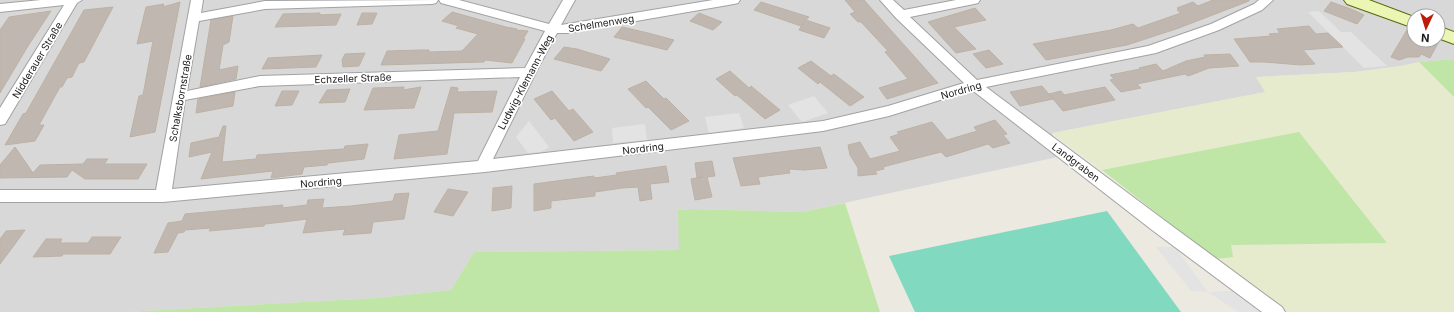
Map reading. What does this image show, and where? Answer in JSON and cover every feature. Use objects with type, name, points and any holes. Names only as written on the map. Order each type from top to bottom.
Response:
[{"type":"main road","points":[[1354,0],[1406,20]]},
{"type":"street","points":[[0,8],[74,0]]},
{"type":"street","name":"Nidderauer Straße","points":[[0,120],[74,0]]},
{"type":"street","name":"Schalksbornstraße","points":[[163,196],[197,0]]},
{"type":"street","points":[[194,18],[265,5],[432,0]]},
{"type":"street","name":"Schelmenweg","points":[[445,0],[553,29],[567,29],[701,3],[734,0]]},
{"type":"street","name":"Ludwig-Klemann-Weg","points":[[485,166],[486,158],[529,72],[569,0]]},
{"type":"street","name":"Landgraben","points":[[886,0],[944,58],[974,85],[1163,229],[1276,312]]},
{"type":"street","points":[[900,15],[974,0]]},
{"type":"street","name":"Nordring","points":[[0,196],[163,196],[485,166],[823,126],[889,111],[974,85],[1151,50],[1222,24],[1258,8],[1267,0]]},
{"type":"street","name":"Echzeller Straße","points":[[179,97],[260,81],[529,72]]},
{"type":"shaded area","points":[[0,0],[1454,0],[1454,59],[1419,62],[1355,72],[1257,77],[1266,92],[1052,133],[1062,156],[802,212],[691,209],[678,210],[680,250],[474,252],[451,290],[377,298],[126,312],[0,312]]},
{"type":"shaded area","points":[[1319,11],[1341,32],[1351,32],[1387,66],[1364,68],[1308,12]]},
{"type":"shaded area","points":[[814,96],[828,113],[802,122],[788,105]]},
{"type":"shaded area","points":[[739,113],[744,128],[709,133],[705,117]]},
{"type":"shaded area","points":[[529,121],[549,147],[541,152],[528,153],[516,137]]},
{"type":"shaded area","points":[[645,124],[647,140],[613,143],[612,128]]},
{"type":"shaded area","points":[[1156,247],[1175,247],[1208,292],[1191,291]]},
{"type":"shaded area","points":[[1232,291],[1260,312],[1238,312],[1208,292]]},
{"type":"green space","points":[[1454,59],[1454,97],[1419,62]]},
{"type":"green space","points":[[1419,62],[1454,97],[1454,312],[1285,312],[1215,259],[1231,245],[1387,243],[1299,133],[1102,170],[1052,133],[1265,92],[1256,77],[1355,72]]},
{"type":"green space","points":[[1299,132],[1387,243],[1231,245],[1233,257],[1215,259],[1102,170]]},
{"type":"green space","points":[[845,203],[880,312],[126,312],[377,298],[451,290],[474,252],[679,250],[678,210],[691,209],[802,212]]},
{"type":"green space","points":[[1107,211],[1181,312],[915,312],[889,256]]},
{"type":"building","points":[[845,0],[864,0],[938,83],[887,99],[879,88],[908,79],[885,52],[888,51],[861,22],[858,22],[850,14],[855,12]]},
{"type":"building","points":[[1213,0],[1249,1],[1179,28],[1127,45],[1046,60],[1033,44],[1111,30],[1133,24],[1138,28],[1181,13],[1177,10],[1179,10],[1177,8],[1193,2],[1198,6]]},
{"type":"building","points":[[180,2],[155,132],[130,137],[139,96],[143,95],[153,41],[137,44],[146,7],[164,4],[163,7]]},
{"type":"building","points":[[761,2],[809,17],[806,20],[830,28],[824,38],[799,30],[804,22],[801,26],[754,10]]},
{"type":"building","points":[[1331,2],[1364,15],[1357,24],[1324,11]]},
{"type":"building","points":[[113,7],[84,62],[79,63],[72,77],[67,78],[62,87],[60,87],[39,125],[44,125],[35,141],[5,145],[23,114],[26,113],[84,10]]},
{"type":"building","points":[[975,8],[986,20],[954,27],[976,49],[956,53],[928,22]]},
{"type":"building","points":[[51,11],[0,93],[0,30],[9,17]]},
{"type":"building","points":[[452,12],[517,29],[516,30],[528,31],[512,63],[485,60],[484,62],[381,65],[387,51],[462,51],[478,34],[456,28],[459,26],[442,21]]},
{"type":"building","points":[[320,13],[320,15],[341,14],[336,25],[275,27],[283,14]]},
{"type":"building","points":[[362,13],[377,13],[372,24],[357,25]]},
{"type":"building","points":[[699,13],[722,22],[713,30],[690,21]]},
{"type":"building","points":[[233,16],[229,42],[223,45],[219,70],[238,66],[236,79],[200,87],[211,20]]},
{"type":"building","points":[[1309,26],[1316,34],[1328,33],[1343,47],[1303,50],[1315,64],[1301,65],[1250,62],[1234,39],[1271,36],[1269,34],[1280,33],[1277,29]]},
{"type":"building","points":[[622,27],[674,40],[667,50],[614,37]]},
{"type":"building","points":[[1406,31],[1406,48],[1435,48],[1430,58],[1421,54],[1419,57],[1408,57],[1399,60],[1391,57]]},
{"type":"building","points":[[564,47],[577,49],[610,59],[601,71],[554,59]]},
{"type":"building","points":[[989,50],[1003,64],[986,68],[973,54]]},
{"type":"building","points":[[365,53],[359,66],[343,67],[342,60],[345,54]]},
{"type":"building","points":[[1230,54],[1239,66],[1209,68],[1188,76],[1185,74],[1137,84],[1141,88],[1121,92],[1110,80],[1114,79],[1110,75],[1156,64],[1163,71],[1186,61],[1205,57],[1204,55]]},
{"type":"building","points":[[322,55],[316,67],[262,69],[268,58]]},
{"type":"building","points":[[811,61],[831,76],[834,74],[864,97],[850,106],[820,82],[818,84],[798,68]]},
{"type":"building","points":[[730,71],[749,88],[751,86],[780,110],[765,119],[737,95],[735,96],[716,79]]},
{"type":"building","points":[[646,81],[689,121],[671,130],[648,107],[646,108],[628,89]]},
{"type":"building","points":[[1042,86],[1053,99],[1020,106],[1010,92]]},
{"type":"building","points":[[404,87],[403,90],[421,87],[414,108],[364,110],[373,88]]},
{"type":"building","points":[[451,87],[458,88],[457,92],[497,91],[492,112],[454,113],[447,154],[394,159],[399,135],[438,131]]},
{"type":"building","points":[[1105,87],[1115,100],[1063,111],[1049,94],[1061,91],[1064,95]]},
{"type":"building","points":[[350,89],[345,102],[319,103],[327,90]]},
{"type":"building","points":[[282,91],[299,91],[292,105],[275,106]]},
{"type":"building","points":[[552,91],[569,111],[573,109],[593,132],[574,141],[555,118],[551,120],[534,99]]},
{"type":"building","points":[[235,92],[233,106],[196,113],[198,99]]},
{"type":"building","points":[[995,120],[1007,134],[1003,135],[1010,143],[993,148],[988,144],[946,157],[941,152],[883,167],[884,169],[875,171],[877,174],[858,176],[858,168],[850,155],[848,145],[860,142],[870,159],[900,151],[890,137],[899,134],[897,132],[932,122],[947,140],[977,131],[974,127]]},
{"type":"building","points":[[223,126],[226,126],[222,162],[256,159],[257,155],[344,149],[345,146],[368,144],[364,159],[304,167],[302,174],[271,178],[273,171],[201,179],[212,152],[189,157],[191,143],[219,137]]},
{"type":"building","points":[[15,147],[33,173],[40,165],[83,164],[87,159],[108,159],[104,164],[147,164],[138,179],[85,179],[72,170],[67,177],[0,178],[0,165]]},
{"type":"building","points":[[820,147],[827,168],[804,170],[789,169],[790,173],[758,177],[760,184],[741,186],[733,158]]},
{"type":"building","points":[[712,161],[715,176],[707,177],[712,197],[695,200],[691,179],[697,178],[695,163]]},
{"type":"building","points":[[666,166],[669,182],[650,184],[652,199],[640,201],[638,187],[622,188],[595,192],[595,196],[551,201],[551,208],[534,211],[534,184],[594,176],[594,178],[617,175],[616,173]]},
{"type":"building","points":[[512,186],[511,208],[492,211],[493,188]]},
{"type":"building","points":[[448,189],[468,192],[453,216],[434,212]]},
{"type":"building","points":[[409,193],[404,219],[373,222],[371,233],[343,235],[345,229],[303,233],[307,219],[265,224],[264,226],[209,231],[211,228],[185,230],[184,232],[178,233],[168,252],[154,253],[168,223],[182,221],[185,214],[283,205],[282,208],[307,205],[308,200],[324,199],[322,208],[351,206],[393,201],[395,194]]},
{"type":"building","points":[[25,230],[0,264],[0,239],[6,231]]},
{"type":"building","points":[[92,237],[121,237],[110,254],[63,254],[62,256],[33,257],[46,239],[62,239],[60,243],[88,243]]}]
